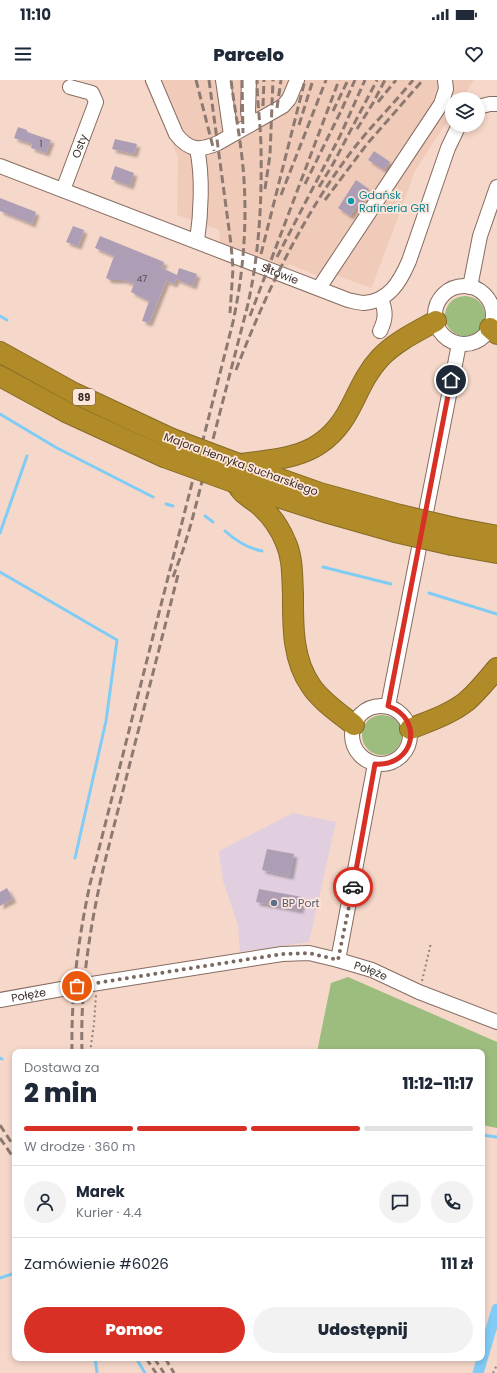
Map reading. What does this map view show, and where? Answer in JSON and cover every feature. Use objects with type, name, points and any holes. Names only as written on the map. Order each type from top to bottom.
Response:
[{"type":"highway","points":[[354,724],[321,698],[311,687],[305,676],[295,644],[292,572],[290,555],[286,543],[279,528],[268,514],[258,504],[241,493],[237,474],[292,457],[315,447],[326,440],[343,421],[365,379],[379,359],[396,344],[436,321]]},
{"type":"highway","name":"Majora Henryka Sucharskiego","points":[[0,352],[74,393],[170,438],[276,497],[454,536],[497,553]]},
{"type":"highway","name":"Majora Henryka Sucharskiego","points":[[0,376],[68,413],[164,457],[237,474]]},
{"type":"highway","name":"Majora Henryka Sucharskiego","points":[[454,536],[497,536]]},
{"type":"highway","points":[[410,729],[449,712],[466,701],[482,686],[497,668]]},
{"type":"street","points":[[153,80],[176,134],[189,146],[198,149],[208,148],[284,106],[289,99],[297,80]]},
{"type":"street","points":[[223,80],[232,135]]},
{"type":"street","points":[[249,80],[248,111],[250,125]]},
{"type":"street","points":[[319,288],[441,104],[446,89],[445,80]]},
{"type":"street","name":"Osty","points":[[63,190],[96,102],[92,93],[70,86]]},
{"type":"street","points":[[485,105],[497,104]]},
{"type":"street","points":[[380,331],[385,319],[384,306],[381,299],[394,289],[407,266],[448,148],[456,132]]},
{"type":"street","points":[[198,149],[200,162],[200,224],[198,241]]},
{"type":"street","name":"Sitowie","points":[[0,166],[348,300],[363,303],[381,299]]},
{"type":"street","points":[[470,287],[480,236],[497,187]]},
{"type":"street","points":[[470,287],[483,294],[488,299],[493,313],[494,331],[486,334],[474,343],[459,344],[452,342],[441,333],[436,321],[437,307],[444,295],[451,289],[470,287]]},
{"type":"street","points":[[388,706],[459,344]]},
{"type":"street","points":[[381,705],[388,706],[400,712],[408,723],[410,729],[410,742],[404,754],[400,758],[388,764],[375,764],[362,758],[354,746],[352,739],[354,724],[367,709],[381,705]]},
{"type":"street","points":[[338,960],[375,764]]},
{"type":"street","name":"Połęże","points":[[0,1000],[282,954],[309,953],[372,970],[419,992],[497,1022]]},
{"type":"path","points":[[419,992],[431,943]]},
{"type":"path","points":[[90,1049],[97,984]]},
{"type":"path","points":[[493,1373],[497,1365]]},
{"type":"shaded area","points":[[143,80],[474,80],[466,92],[445,92],[445,125],[415,171],[371,288],[324,271],[318,276],[289,264],[286,269],[220,245],[219,230],[177,215],[178,157]]},
{"type":"shaded area","name":"BP Port","points":[[293,813],[336,822],[309,942],[240,952],[238,925],[223,881],[219,851]]},
{"type":"green space","points":[[469,296],[476,299],[482,305],[485,316],[484,324],[476,333],[469,336],[461,336],[454,333],[446,324],[445,312],[448,305],[457,297]]},
{"type":"green space","points":[[386,715],[393,718],[399,724],[402,735],[401,743],[393,752],[386,755],[378,755],[371,752],[363,743],[362,731],[365,724],[374,716]]},
{"type":"green space","points":[[348,977],[497,1042],[497,1128],[485,1126],[485,1049],[318,1049],[331,983]]},
{"type":"building","points":[[18,127],[27,130],[27,132],[51,140],[46,153],[31,148],[32,144],[14,138]]},
{"type":"building","points":[[115,139],[137,144],[134,154],[112,149]]},
{"type":"building","points":[[374,151],[390,162],[384,170],[368,160]]},
{"type":"building","points":[[115,166],[134,173],[130,186],[111,179]]},
{"type":"building","name":"Gdańsk Rafineria GR1","points":[[356,180],[369,189],[350,216],[338,208]]},
{"type":"building","points":[[0,198],[36,212],[32,224],[0,211]]},
{"type":"building","points":[[73,226],[84,230],[78,246],[66,242]]},
{"type":"building","points":[[100,236],[164,262],[162,268],[177,275],[179,268],[197,274],[193,286],[176,279],[174,284],[166,281],[149,323],[142,321],[149,301],[131,292],[134,284],[123,280],[110,280],[106,278],[114,256],[95,248]]},
{"type":"building","points":[[267,849],[294,854],[290,876],[262,870]]},
{"type":"building","points":[[7,888],[13,899],[0,906],[0,892]]},
{"type":"building","points":[[259,889],[302,897],[300,910],[256,902]]},
{"type":"waterway","points":[[0,316],[7,320]]},
{"type":"waterway","points":[[0,414],[57,448],[153,497]]},
{"type":"waterway","points":[[0,533],[27,456]]},
{"type":"waterway","points":[[166,504],[173,506]]},
{"type":"waterway","points":[[205,516],[213,522]]},
{"type":"waterway","points":[[225,531],[242,544],[262,551]]},
{"type":"waterway","points":[[323,567],[391,584]]},
{"type":"waterway","points":[[0,572],[117,640],[106,721],[75,858]]},
{"type":"waterway","points":[[429,593],[497,614]]},
{"type":"waterway","points":[[485,1135],[497,1137]]},
{"type":"waterway","points":[[0,1278],[12,1274]]},
{"type":"waterway","points":[[485,1349],[497,1309]]},
{"type":"waterway","points":[[95,1361],[97,1373]]},
{"type":"waterway","points":[[138,1361],[145,1373]]},
{"type":"waterway","points":[[478,1373],[482,1361]]},
{"type":"railway","points":[[196,80],[214,151]]},
{"type":"railway","points":[[209,80],[231,244],[233,269],[230,313]]},
{"type":"railway","points":[[72,1049],[76,968],[90,884],[233,322],[239,287],[243,251],[245,198],[242,155],[231,80]]},
{"type":"railway","points":[[242,80],[243,133]]},
{"type":"railway","points":[[173,577],[191,524],[251,289],[257,250],[261,190],[261,141],[257,80]]},
{"type":"railway","points":[[263,106],[264,80]]},
{"type":"railway","points":[[265,189],[270,155],[273,80]]},
{"type":"railway","points":[[277,108],[281,80]]},
{"type":"railway","points":[[261,254],[305,80]]},
{"type":"railway","points":[[299,125],[313,80]]},
{"type":"railway","points":[[281,195],[326,80]]},
{"type":"railway","points":[[250,316],[339,80]]},
{"type":"railway","points":[[333,111],[348,80]]},
{"type":"railway","points":[[305,184],[355,80]]},
{"type":"railway","points":[[277,257],[340,136],[365,80]]},
{"type":"railway","points":[[319,187],[333,164],[377,80]]},
{"type":"railway","points":[[357,129],[385,80]]},
{"type":"railway","points":[[378,102],[396,80]]},
{"type":"railway","points":[[236,370],[272,286],[314,206],[348,156],[413,80]]},
{"type":"railway","points":[[325,200],[367,144],[423,80]]},
{"type":"railway","points":[[82,1049],[84,981],[90,934],[99,888],[179,571]]},
{"type":"railway","points":[[0,1125],[12,1143]]},
{"type":"railway","points":[[0,1138],[12,1156]]},
{"type":"railway","points":[[148,1361],[156,1373]]},
{"type":"railway","points":[[156,1361],[164,1373]]},
{"type":"railway","points":[[167,1361],[174,1373]]},
{"type":"way so far","points":[[77,986],[282,954],[309,953],[338,960],[353,887]]},
{"type":"place","name":"Gdańsk Rafineria GR1","points":[[351,201]]},
{"type":"place","name":"BP Port","points":[[274,903]]},
{"type":"route","points":[[353,887],[375,764],[388,764],[394,762],[404,754],[410,742],[410,729],[405,717],[394,708],[388,706],[451,380]]}]
